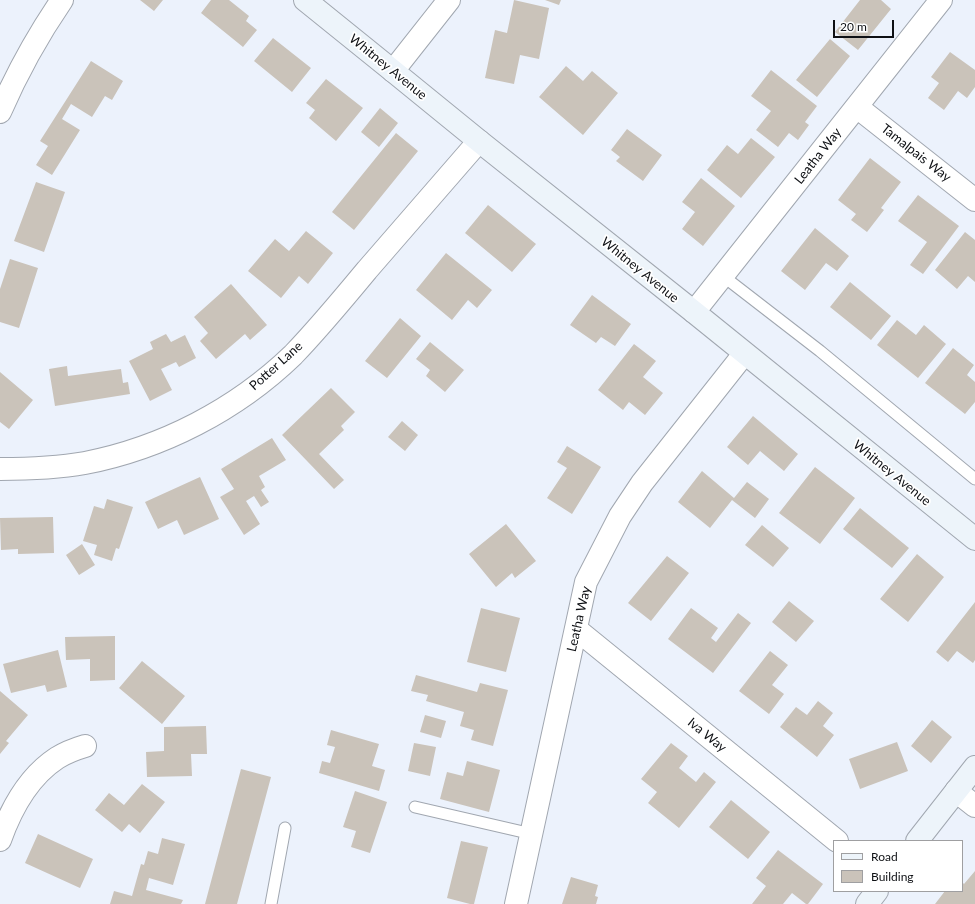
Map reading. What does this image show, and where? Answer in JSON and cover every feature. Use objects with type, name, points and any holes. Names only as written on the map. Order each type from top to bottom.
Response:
[{"type":"street","points":[[0,112],[28,54],[62,0]]},
{"type":"street","name":"Whitney Avenue","points":[[305,0],[975,539]]},
{"type":"street","points":[[393,71],[449,0]]},
{"type":"street","name":"Leatha Way","points":[[694,312],[941,0]]},
{"type":"street","name":"Tamalpais Way","points":[[857,107],[975,200]]},
{"type":"street","name":"Potter Lane","points":[[0,469],[42,468],[84,463],[125,453],[164,439],[203,421],[226,407],[261,383],[292,355],[321,324],[479,141]]},
{"type":"street","name":"Leatha Way","points":[[516,904],[586,582],[620,516],[642,483],[744,354]]},
{"type":"street","name":"Iva Way","points":[[576,629],[836,840]]},
{"type":"street","points":[[0,840],[15,805],[23,791],[38,774],[56,759],[70,751],[85,746]]},
{"type":"street","points":[[918,840],[975,767]]},
{"type":"street","points":[[956,791],[975,806]]},
{"type":"street","points":[[867,904],[876,892]]},
{"type":"lane","points":[[722,276],[820,352],[975,479]]},
{"type":"lane","points":[[414,807],[532,834]]},
{"type":"lane","points":[[271,904],[285,828]]},
{"type":"building","points":[[140,0],[163,0],[154,11]]},
{"type":"building","points":[[211,0],[229,0],[249,16],[246,21],[257,30],[243,47],[201,13]]},
{"type":"building","points":[[514,0],[549,8],[539,59],[520,55],[514,84],[485,78],[495,30],[507,33]]},
{"type":"building","points":[[545,0],[561,0],[559,5]]},
{"type":"building","points":[[860,0],[881,0],[891,9],[858,50],[835,32]]},
{"type":"building","points":[[273,38],[311,68],[292,92],[254,61]]},
{"type":"building","points":[[830,39],[850,56],[817,97],[796,80]]},
{"type":"building","points":[[950,52],[975,70],[975,87],[967,98],[958,91],[944,110],[928,98],[939,83],[931,77]]},
{"type":"building","points":[[91,61],[123,81],[112,100],[105,96],[92,117],[71,104],[62,119],[80,130],[52,175],[36,165],[48,146],[40,141]]},
{"type":"building","points":[[566,66],[583,81],[592,71],[618,93],[583,135],[539,97]]},
{"type":"building","points":[[771,70],[817,106],[805,122],[809,125],[798,140],[789,133],[778,147],[756,130],[771,111],[751,96]]},
{"type":"building","points":[[326,79],[363,108],[336,141],[309,118],[315,110],[306,103]]},
{"type":"building","points":[[380,108],[398,123],[379,147],[361,132]]},
{"type":"building","points":[[627,129],[662,155],[643,181],[616,161],[620,157],[611,150]]},
{"type":"building","points":[[396,133],[418,151],[354,230],[332,212]]},
{"type":"building","points":[[751,138],[775,157],[741,198],[707,170],[727,145],[738,154]]},
{"type":"building","points":[[870,158],[901,182],[881,208],[884,210],[867,232],[851,220],[856,214],[838,200]]},
{"type":"building","points":[[701,178],[735,206],[703,246],[682,229],[695,212],[682,202]]},
{"type":"building","points":[[36,182],[65,192],[44,252],[14,241]]},
{"type":"building","points":[[918,195],[959,226],[923,274],[910,265],[927,242],[898,221]]},
{"type":"building","points":[[488,205],[536,244],[512,272],[465,233]]},
{"type":"building","points":[[815,228],[849,256],[837,271],[826,263],[805,290],[781,271]]},
{"type":"building","points":[[306,231],[333,253],[308,284],[299,276],[281,298],[248,271],[275,239],[289,251]]},
{"type":"building","points":[[965,232],[975,240],[975,282],[968,276],[957,289],[935,270]]},
{"type":"building","points":[[446,253],[492,290],[477,308],[468,300],[452,320],[416,290]]},
{"type":"building","points":[[10,259],[38,268],[19,328],[0,322],[0,289]]},
{"type":"building","points":[[850,282],[891,316],[871,340],[830,307]]},
{"type":"building","points":[[231,284],[267,325],[250,340],[245,334],[216,359],[200,341],[208,333],[194,317]]},
{"type":"building","points":[[592,295],[631,324],[615,346],[601,337],[596,343],[570,325]]},
{"type":"building","points":[[400,318],[421,336],[387,378],[365,361]]},
{"type":"building","points":[[897,320],[916,335],[924,325],[946,344],[918,378],[877,345]]},
{"type":"building","points":[[166,334],[171,342],[185,335],[196,358],[179,367],[176,362],[161,369],[172,390],[150,401],[129,361],[153,349],[150,342]]},
{"type":"building","points":[[430,342],[464,370],[445,392],[426,376],[430,370],[416,359]]},
{"type":"building","points":[[634,344],[656,361],[643,377],[663,393],[645,415],[629,402],[623,410],[598,390]]},
{"type":"building","points":[[953,348],[974,365],[967,375],[975,382],[975,402],[965,414],[925,383]]},
{"type":"building","points":[[67,366],[68,376],[121,369],[123,383],[128,382],[130,394],[55,406],[49,369]]},
{"type":"building","points":[[0,372],[33,400],[9,429],[0,422]]},
{"type":"building","points":[[331,388],[355,412],[341,426],[344,430],[319,454],[344,480],[334,489],[282,435]]},
{"type":"building","points":[[753,416],[798,454],[784,471],[760,451],[748,465],[727,447]]},
{"type":"building","points":[[402,421],[418,435],[405,451],[388,437]]},
{"type":"building","points":[[272,438],[286,460],[259,476],[265,487],[261,490],[269,502],[261,507],[254,496],[246,501],[260,524],[244,535],[220,497],[234,489],[221,469]]},
{"type":"building","points":[[567,446],[601,467],[572,514],[547,498],[567,468],[557,462]]},
{"type":"building","points":[[815,467],[855,498],[820,544],[779,513]]},
{"type":"building","points":[[702,471],[734,498],[747,482],[769,499],[755,518],[732,500],[710,528],[678,502]]},
{"type":"building","points":[[200,477],[219,519],[184,535],[177,520],[158,529],[145,502]]},
{"type":"building","points":[[107,499],[133,507],[119,549],[116,548],[112,561],[94,555],[97,545],[83,541],[94,506],[104,509]]},
{"type":"building","points":[[860,508],[909,548],[892,568],[843,529]]},
{"type":"building","points":[[53,517],[54,553],[18,554],[18,549],[1,550],[0,518]]},
{"type":"building","points":[[506,524],[536,561],[515,578],[512,573],[496,587],[469,554]]},
{"type":"building","points":[[762,525],[789,548],[773,567],[745,545]]},
{"type":"building","points":[[82,544],[95,565],[79,575],[66,555]]},
{"type":"building","points":[[917,554],[944,577],[908,622],[880,599]]},
{"type":"building","points":[[667,556],[689,573],[651,621],[628,603]]},
{"type":"building","points":[[789,601],[814,621],[796,642],[772,622]]},
{"type":"building","points":[[975,602],[975,660],[973,663],[957,651],[948,662],[936,652]]},
{"type":"building","points":[[481,608],[520,618],[506,672],[467,662]]},
{"type":"building","points":[[691,608],[718,628],[711,638],[716,642],[738,613],[751,623],[713,673],[668,639]]},
{"type":"building","points":[[115,636],[115,680],[90,681],[90,659],[66,660],[65,637]]},
{"type":"building","points":[[58,650],[67,687],[47,692],[45,685],[11,693],[3,664]]},
{"type":"building","points":[[770,651],[788,665],[772,685],[784,694],[769,714],[739,691]]},
{"type":"building","points":[[142,661],[185,696],[162,724],[119,688]]},
{"type":"building","points":[[416,675],[477,692],[480,683],[508,690],[493,746],[471,740],[474,730],[460,726],[464,712],[426,701],[428,695],[411,691]]},
{"type":"building","points":[[0,691],[28,715],[6,741],[9,743],[0,754]]},
{"type":"building","points":[[818,701],[833,713],[823,726],[834,735],[817,757],[780,727],[796,707],[807,715]]},
{"type":"building","points":[[425,715],[446,721],[441,738],[420,732]]},
{"type":"building","points":[[932,720],[952,737],[931,763],[911,746]]},
{"type":"building","points":[[206,726],[207,754],[191,754],[192,776],[147,777],[146,752],[164,751],[164,727]]},
{"type":"building","points":[[331,730],[379,744],[372,766],[385,770],[379,791],[319,773],[322,761],[330,763],[335,747],[327,745]]},
{"type":"building","points":[[897,742],[908,771],[860,789],[849,759]]},
{"type":"building","points":[[414,743],[436,747],[430,776],[408,771]]},
{"type":"building","points":[[671,743],[688,756],[679,768],[696,782],[704,772],[716,782],[679,828],[648,803],[657,792],[641,779]]},
{"type":"building","points":[[467,761],[500,770],[489,812],[440,799],[447,772],[463,776]]},
{"type":"building","points":[[241,769],[271,777],[237,904],[205,904]]},
{"type":"building","points":[[142,784],[165,802],[140,833],[129,824],[122,832],[95,810],[109,793],[124,805]]},
{"type":"building","points":[[355,791],[387,802],[370,853],[351,847],[356,831],[343,827]]},
{"type":"building","points":[[731,800],[770,832],[748,859],[709,827]]},
{"type":"building","points":[[38,834],[93,859],[80,888],[25,863]]},
{"type":"building","points":[[162,838],[185,844],[173,885],[149,878],[146,890],[183,900],[181,904],[110,904],[114,891],[132,896],[141,864],[144,865],[148,851],[158,854]]},
{"type":"building","points":[[461,841],[488,847],[474,904],[447,898]]},
{"type":"building","points":[[778,850],[823,884],[808,904],[792,893],[783,904],[752,904],[766,886],[756,878]]},
{"type":"building","points":[[975,871],[975,904],[935,904],[944,892],[963,892],[963,883],[964,884]]},
{"type":"building","points":[[571,877],[598,885],[595,896],[598,897],[596,904],[562,904]]}]
